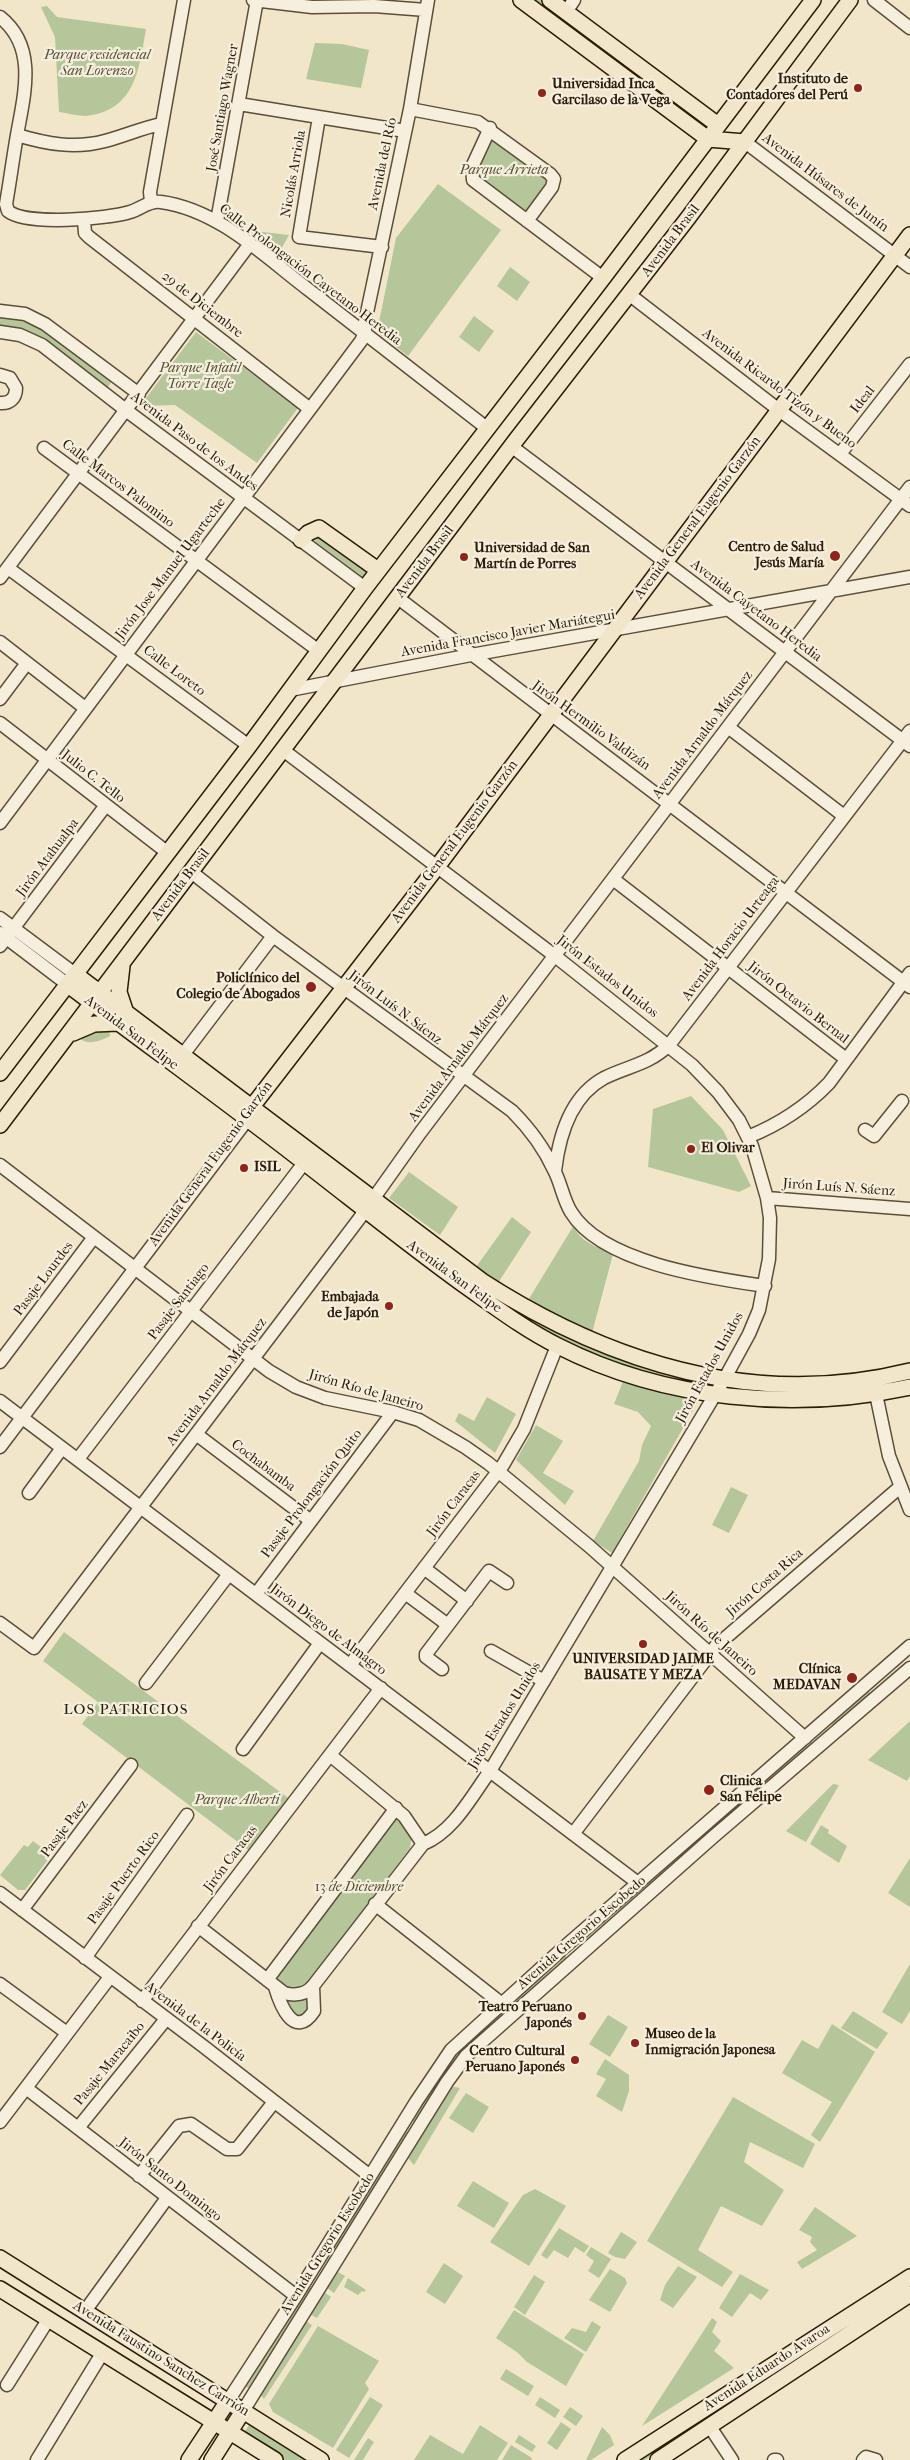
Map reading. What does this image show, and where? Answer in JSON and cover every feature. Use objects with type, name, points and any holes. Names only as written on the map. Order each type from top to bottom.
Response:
[{"type":"main road","points":[[521,0],[708,139],[745,142]]},
{"type":"main road","points":[[550,0],[570,6],[718,125]]},
{"type":"main road","points":[[0,1073],[249,746],[378,570],[488,429],[813,0]]},
{"type":"main road","name":"Avenida Brasil","points":[[0,1124],[66,1039],[511,446],[681,228],[850,0]]},
{"type":"main road","points":[[789,32],[809,25]]},
{"type":"main road","points":[[652,246],[681,228]]},
{"type":"main road","name":"Avenida General Eugenio Garzón","points":[[249,1114],[437,867],[910,235]]},
{"type":"main road","points":[[301,540],[308,533],[319,528],[378,570]]},
{"type":"main road","points":[[66,1039],[90,1025],[122,1018],[119,987],[123,962]]},
{"type":"main road","name":"Avenida San Felipe","points":[[71,979],[369,1206],[502,1312],[557,1346],[629,1375],[715,1394],[794,1399],[876,1394],[910,1387]]},
{"type":"main road","name":"Avenida San Felipe","points":[[122,1018],[182,1056],[304,1162],[482,1281],[547,1320],[624,1353],[665,1366],[724,1378],[782,1384],[825,1383],[910,1371]]},
{"type":"main road","name":"Avenida Faustino Sanchez Carrión","points":[[0,2258],[321,2460]]},
{"type":"main road","name":"Avenida Eduardo Avaroa","points":[[625,2460],[910,2277]]},
{"type":"main road","name":"Avenida Faustino Sanchez Carrión","points":[[0,2289],[276,2460]]},
{"type":"main road","name":"Avenida Eduardo Avaroa","points":[[658,2460],[910,2294]]},
{"type":"main road","points":[[721,2398],[730,2412]]},
{"type":"main road","name":"Avenida Gregorio Escobedo","points":[[189,2460],[228,2401]]},
{"type":"main road","name":"Avenida Gregorio Escobedo","points":[[212,2460],[243,2410]]},
{"type":"street","points":[[0,17],[15,34],[25,57],[24,102],[6,204],[8,211],[19,217],[84,220],[130,212],[151,202],[150,192],[161,124],[184,0]]},
{"type":"street","points":[[255,0],[312,7],[427,5]]},
{"type":"street","name":"José Santiago Wagner","points":[[217,221],[239,104],[255,0]]},
{"type":"street","points":[[874,0],[910,28]]},
{"type":"street","name":"Avenida del Río","points":[[365,333],[365,322],[410,109],[427,5]]},
{"type":"street","points":[[239,104],[405,131]]},
{"type":"street","points":[[410,109],[478,122],[490,128],[550,174],[554,179],[552,187],[527,220]]},
{"type":"street","name":"Nicolás Arriola","points":[[319,117],[299,237],[382,247]]},
{"type":"street","points":[[17,136],[49,144],[78,146],[105,142],[161,124]]},
{"type":"street","points":[[490,128],[472,166],[473,180],[603,278]]},
{"type":"street","name":"Avenida Húsares de Junín","points":[[745,142],[910,267]]},
{"type":"street","name":"Calle Prolongación Cayetano Heredia","points":[[151,202],[161,202],[207,215],[217,221],[488,429]]},
{"type":"street","name":"29 de Diciembre","points":[[84,220],[85,233],[89,237],[310,409]]},
{"type":"street","points":[[0,578],[127,411],[249,245]]},
{"type":"street","name":"Avenida Ricardo Tizón y Bueno","points":[[630,295],[779,410],[906,502]]},
{"type":"street","name":"Avenida Paso de los Andes","points":[[0,311],[25,314],[45,324],[139,394]]},
{"type":"street","name":"Avenida Paso de los Andes","points":[[0,332],[20,335],[42,346],[365,588]]},
{"type":"street","name":"Jirón Jose Manuel Ugarteche","points":[[0,823],[365,333]]},
{"type":"street","name":"Ideal","points":[[840,454],[910,364]]},
{"type":"street","points":[[0,375],[10,378],[16,388],[13,399],[7,403],[0,403]]},
{"type":"street","name":"Avenida Cayetano Heredia","points":[[511,446],[786,652],[908,739]]},
{"type":"street","name":"Calle Marcos Palomino","points":[[44,448],[319,651]]},
{"type":"street","name":"Avenida Arnaldo Márquez","points":[[0,1622],[34,1648],[831,591],[906,502],[910,487]]},
{"type":"street","name":"Calle Loreto","points":[[8,568],[249,746]]},
{"type":"street","name":"Avenida Francisco Javier Mariátegui","points":[[290,690],[471,655],[910,577]]},
{"type":"street","name":"Jirón Hermilio Valdizán","points":[[398,598],[786,892],[908,981]]},
{"type":"street","points":[[0,642],[85,708]]},
{"type":"street","points":[[0,699],[27,663]]},
{"type":"street","name":"Julio C. Tello","points":[[0,723],[168,853]]},
{"type":"street","points":[[728,727],[844,816]]},
{"type":"street","name":"Avenida Horacio Urteaga","points":[[555,1171],[558,1149],[570,1115],[590,1088],[604,1079],[642,1065],[658,1056],[669,1045],[844,816],[908,739]]},
{"type":"street","name":"Jirón Estados Unidos","points":[[198,1926],[271,1983],[292,1996],[309,1991],[423,1844],[434,1840],[449,1827],[490,1771],[724,1378],[759,1310],[765,1286],[770,1239],[762,1176],[748,1137],[739,1120],[718,1092],[692,1064],[555,956],[283,750]]},
{"type":"street","name":"Jirón Atahualpa","points":[[5,936],[106,805]]},
{"type":"street","name":"Jirón Luís N. Sáenz","points":[[190,872],[522,1121],[543,1150],[555,1171],[570,1210],[577,1221],[592,1235],[607,1244],[644,1259],[698,1276],[765,1286]]},
{"type":"street","name":"Jirón Octavio Bernal","points":[[613,879],[846,1059]]},
{"type":"street","points":[[0,918],[5,936],[71,979]]},
{"type":"street","points":[[182,1056],[273,936]]},
{"type":"street","points":[[748,1137],[801,1110],[824,1088],[908,981]]},
{"type":"street","points":[[865,1130],[874,1136],[902,1101]]},
{"type":"street","name":"Avenida General Eugenio Garzón","points":[[0,1447],[249,1114]]},
{"type":"street","name":"Pasaje Santiago","points":[[78,1459],[304,1162]]},
{"type":"street","name":"Jirón Río de Janeiro","points":[[0,1165],[253,1360],[296,1387],[325,1398],[393,1412],[437,1429],[498,1471],[612,1567],[805,1738]]},
{"type":"street","name":"Jirón Luís N. Sáenz","points":[[766,1198],[910,1209]]},
{"type":"street","name":"Pasaje Lourdes","points":[[0,1362],[94,1237]]},
{"type":"street","name":"Jirón Caracas","points":[[350,1665],[498,1471],[524,1429],[557,1346]]},
{"type":"street","points":[[876,1394],[889,1456],[910,1510]]},
{"type":"street","name":"Jirón Diego de Almagro","points":[[0,1401],[638,1883]]},
{"type":"street","name":"Pasaje Prolongación Quito","points":[[256,1594],[393,1412]]},
{"type":"street","name":"Cochabamba","points":[[196,1434],[310,1521]]},
{"type":"street","points":[[30,1493],[62,1448]]},
{"type":"street","name":"Jirón Costa Rica","points":[[573,1834],[709,1654],[900,1487]]},
{"type":"street","points":[[424,1568],[467,1601]]},
{"type":"street","points":[[442,1669],[426,1656],[448,1625],[489,1571],[507,1583]]},
{"type":"street","points":[[146,1683],[230,1574]]},
{"type":"street","points":[[405,1593],[448,1625]]},
{"type":"street","points":[[243,1748],[320,1643]]},
{"type":"street","name":"Avenida Gregorio Escobedo","points":[[228,2401],[296,2296],[399,2129],[451,2050],[564,1948],[910,1646]]},
{"type":"street","points":[[491,1651],[544,1681]]},
{"type":"street","points":[[885,1667],[885,1676],[889,1680],[896,1681]]},
{"type":"street","name":"Avenida Gregorio Escobedo","points":[[243,2410],[447,2082],[466,2056],[713,1837],[910,1668]]},
{"type":"street","points":[[874,1678],[883,1680],[885,1689]]},
{"type":"street","name":"Jirón Caracas","points":[[142,2001],[381,1688]]},
{"type":"street","points":[[330,1755],[396,1808],[410,1822],[423,1844]]},
{"type":"street","name":"Pasaje Paez","points":[[22,1910],[131,1765]]},
{"type":"street","points":[[313,1986],[314,2011],[307,2019],[297,2022],[284,2012],[271,1983],[396,1808]]},
{"type":"street","name":"Pasaje Puerto Rico","points":[[85,1958],[187,1816]]},
{"type":"street","points":[[704,1826],[713,1837]]},
{"type":"street","name":"Avenida de la Policía","points":[[0,1894],[370,2176]]},
{"type":"street","points":[[375,1904],[502,2004]]},
{"type":"street","points":[[564,1948],[578,1958]]},
{"type":"street","points":[[0,2122],[110,1977]]},
{"type":"street","points":[[0,1984],[67,2033]]},
{"type":"street","name":"Pasaje Maracaibo","points":[[78,2128],[166,2019]]},
{"type":"street","name":"Jirón Santo Domingo","points":[[26,2088],[296,2296]]},
{"type":"street","points":[[139,2176],[179,2126],[191,2124],[227,2149],[237,2149],[274,2102]]},
{"type":"street","points":[[408,2115],[410,2126],[418,2127],[421,2124]]},
{"type":"street","points":[[399,2129],[408,2130],[412,2138]]},
{"type":"street","points":[[85,2311],[167,2198]]},
{"type":"street","points":[[332,2238],[331,2249],[339,2256]]},
{"type":"street","points":[[7,2385],[48,2320]]},
{"type":"street","points":[[37,2460],[103,2352]]},
{"type":"street","points":[[710,2427],[732,2460]]},
{"type":"street","points":[[864,2460],[866,2457],[876,2460]]},
{"type":"green space","points":[[532,0],[543,0],[703,121],[698,126]]},
{"type":"green space","name":"Parque residencial San Lorenzo","points":[[47,6],[57,17],[146,29],[137,73],[125,96],[115,106],[103,112],[86,116],[59,112],[55,37],[41,7]]},
{"type":"green space","points":[[315,43],[342,44],[369,50],[361,88],[306,79]]},
{"type":"green space","name":"Parque Arrieta","points":[[492,136],[550,179],[525,214],[478,178],[477,168]]},
{"type":"green space","points":[[438,184],[501,230],[408,356],[377,332],[396,238]]},
{"type":"green space","points":[[237,229],[289,235],[275,260]]},
{"type":"green space","points":[[510,267],[530,282],[517,301],[497,286]]},
{"type":"green space","points":[[0,315],[16,319],[46,332],[112,381],[105,391],[44,343],[0,328]]},
{"type":"green space","points":[[474,316],[494,331],[479,352],[459,337]]},
{"type":"green space","name":"Parque Infatil Torre Tagle","points":[[196,332],[298,408],[257,463],[175,405],[140,406]]},
{"type":"green space","points":[[321,535],[367,571],[363,577],[315,541]]},
{"type":"green space","points":[[109,1030],[110,1036],[100,1041],[88,1042],[81,1039],[91,1032]]},
{"type":"green space","name":"El Olivar","points":[[691,1096],[723,1130],[751,1186],[739,1192],[648,1167],[653,1109]]},
{"type":"green space","points":[[409,1172],[458,1207],[440,1235],[389,1198]]},
{"type":"green space","points":[[382,1211],[508,1301],[709,1377],[705,1387],[626,1368],[529,1325]]},
{"type":"green space","points":[[512,1217],[531,1232],[498,1283],[476,1267]]},
{"type":"green space","points":[[574,1225],[576,1231],[584,1240],[613,1254],[592,1333],[527,1302]]},
{"type":"green space","points":[[624,1379],[700,1398],[612,1553],[593,1541],[639,1461],[642,1445],[651,1426],[638,1412],[614,1404]]},
{"type":"green space","points":[[487,1397],[516,1414],[495,1453],[455,1421],[459,1413],[474,1421]]},
{"type":"green space","points":[[536,1425],[563,1441],[543,1473],[574,1491],[565,1505],[516,1460]]},
{"type":"green space","points":[[731,1487],[748,1495],[729,1533],[712,1525]]},
{"type":"green space","name":"Parque Alberti","points":[[64,1632],[291,1800],[251,1852],[82,1724],[98,1702],[43,1661]]},
{"type":"green space","points":[[867,1689],[873,1696],[835,1728],[829,1722]]},
{"type":"green space","points":[[910,1721],[910,1776],[907,1781],[868,1760]]},
{"type":"green space","points":[[805,1742],[809,1748],[760,1790],[755,1785]]},
{"type":"green space","points":[[833,1784],[839,1785],[806,1842],[786,1831]]},
{"type":"green space","name":"13 de Diciembre","points":[[394,1812],[412,1836],[410,1848],[309,1981],[297,1987],[281,1985],[272,1974]]},
{"type":"green space","points":[[821,1825],[829,1830],[828,1833],[847,1846],[839,1863],[810,1844]]},
{"type":"green space","points":[[691,1840],[696,1848],[588,1941],[582,1938]]},
{"type":"green space","points":[[33,1841],[45,1850],[47,1861],[25,1890],[18,1890],[0,1875],[24,1845],[28,1847]]},
{"type":"green space","points":[[910,1858],[910,1907],[888,1893]]},
{"type":"green space","points":[[564,1955],[568,1958],[470,2046],[415,2124],[411,2119],[455,2051]]},
{"type":"green space","points":[[910,1964],[910,2011],[902,2024],[882,2012]]},
{"type":"green space","points":[[311,1995],[311,2008],[302,2015],[296,2016],[283,1999]]},
{"type":"green space","points":[[853,2011],[888,2033],[877,2049],[841,2028]]},
{"type":"green space","points":[[608,2015],[628,2027],[610,2057],[589,2044]]},
{"type":"green space","points":[[832,2024],[875,2052],[820,2142],[811,2135],[832,2102],[782,2073],[802,2040],[818,2049]]},
{"type":"green space","points":[[605,2059],[629,2075],[629,2091],[622,2112],[596,2096],[606,2079],[596,2074]]},
{"type":"green space","points":[[450,2086],[460,2088],[414,2165],[407,2157]]},
{"type":"green space","points":[[466,2093],[489,2107],[473,2133],[449,2118]]},
{"type":"green space","points":[[733,2097],[815,2144],[803,2168],[750,2142],[744,2162],[784,2190],[762,2226],[721,2206],[698,2250],[733,2272],[722,2287],[647,2241]]},
{"type":"green space","points":[[405,2131],[409,2134],[338,2251],[331,2247]]},
{"type":"green space","points":[[473,2181],[509,2203],[494,2228],[457,2206]]},
{"type":"green space","points":[[535,2189],[566,2206],[529,2266],[490,2242],[523,2195]]},
{"type":"green space","points":[[815,2207],[857,2236],[802,2269],[797,2262],[817,2250],[810,2242],[812,2237],[799,2230]]},
{"type":"green space","points":[[559,2228],[589,2246],[584,2253],[575,2247],[568,2258],[554,2250],[547,2259],[541,2255]]},
{"type":"green space","points":[[621,2232],[637,2242],[625,2259],[608,2253]]},
{"type":"green space","points":[[591,2247],[611,2259],[599,2278],[588,2271],[594,2261],[586,2255]]},
{"type":"green space","points":[[444,2263],[463,2276],[445,2304],[426,2292]]},
{"type":"green space","points":[[678,2266],[697,2277],[673,2308],[660,2300],[665,2285]]},
{"type":"green space","points":[[610,2269],[625,2278],[627,2283],[610,2312],[589,2300]]},
{"type":"green space","points":[[338,2272],[345,2276],[334,2293],[327,2288]]},
{"type":"green space","points":[[740,2274],[769,2290],[761,2300],[750,2293],[732,2317],[719,2308]]},
{"type":"green space","points":[[534,2275],[545,2282],[525,2315],[514,2307]]},
{"type":"green space","points":[[348,2278],[366,2290],[358,2295],[344,2287]]},
{"type":"green space","points":[[306,2285],[314,2290],[252,2390],[244,2386]]},
{"type":"green space","points":[[324,2292],[331,2297],[317,2318],[310,2314]]},
{"type":"green space","points":[[514,2310],[584,2354],[566,2386],[527,2362],[518,2353],[496,2338]]},
{"type":"green space","points":[[712,2318],[717,2322],[712,2332],[721,2341],[714,2351],[734,2368],[642,2426]]},
{"type":"green space","points":[[304,2320],[312,2325],[264,2399],[259,2393]]},
{"type":"green space","points":[[592,2321],[601,2327],[586,2352],[564,2338],[572,2328],[586,2332]]},
{"type":"green space","points":[[318,2326],[379,2361],[365,2383],[369,2389],[333,2448],[273,2412],[269,2404]]},
{"type":"green space","points":[[780,2368],[783,2372],[645,2460],[632,2460]]},
{"type":"green space","points":[[506,2369],[534,2386],[528,2396],[500,2379]]},
{"type":"green space","points":[[370,2397],[383,2405],[349,2458],[336,2450]]},
{"type":"green space","points":[[540,2397],[560,2410],[555,2418],[535,2405]]},
{"type":"green space","points":[[570,2407],[583,2416],[576,2426],[563,2417]]},
{"type":"green space","points":[[561,2422],[571,2429],[557,2450],[547,2443]]},
{"type":"green space","points":[[250,2423],[311,2460],[283,2460],[243,2435]]},
{"type":"green space","points":[[480,2425],[508,2443],[497,2460],[414,2460],[430,2435],[463,2454]]},
{"type":"green space","points":[[602,2427],[610,2435],[614,2445],[591,2460],[586,2460]]},
{"type":"green space","points":[[519,2435],[536,2446],[532,2452],[515,2442]]},
{"type":"green space","points":[[368,2438],[374,2442],[363,2460],[354,2460]]},
{"type":"green space","points":[[511,2445],[532,2458],[531,2460],[502,2460]]},
{"type":"place","name":"Instituto de Contadores del Perú","points":[[858,88]]},
{"type":"place","name":"Universidad Inca Garcilaso de la Vega","points":[[542,93]]},
{"type":"place","name":"Centro de Salud Jesús María","points":[[835,556]]},
{"type":"place","name":"Universidad de San Martín de Porres","points":[[464,557]]},
{"type":"place","name":"Policlínico del Colegio de Abogados","points":[[311,987]]},
{"type":"place","name":"El Olivar","points":[[691,1149]]},
{"type":"place","name":"ISIL","points":[[244,1168]]},
{"type":"place","name":"Embajada de Japón","points":[[389,1306]]},
{"type":"place","name":"UNIVERSIDAD JAIME BAUSATE Y MEZA","points":[[643,1644]]},
{"type":"place","name":"Clínica MEDAVAN","points":[[852,1678]]},
{"type":"place","name":"Clinica San Felipe","points":[[709,1790]]},
{"type":"place","name":"Teatro Peruano Japonés","points":[[582,2016]]},
{"type":"place","name":"Museo de la Inmigración Japonesa","points":[[635,2043]]},
{"type":"place","name":"Centro Cultural Peruano Japonés","points":[[575,2060]]},
{"type":"district","name":"LOS PATRICIOS","points":[[126,1710]]}]
